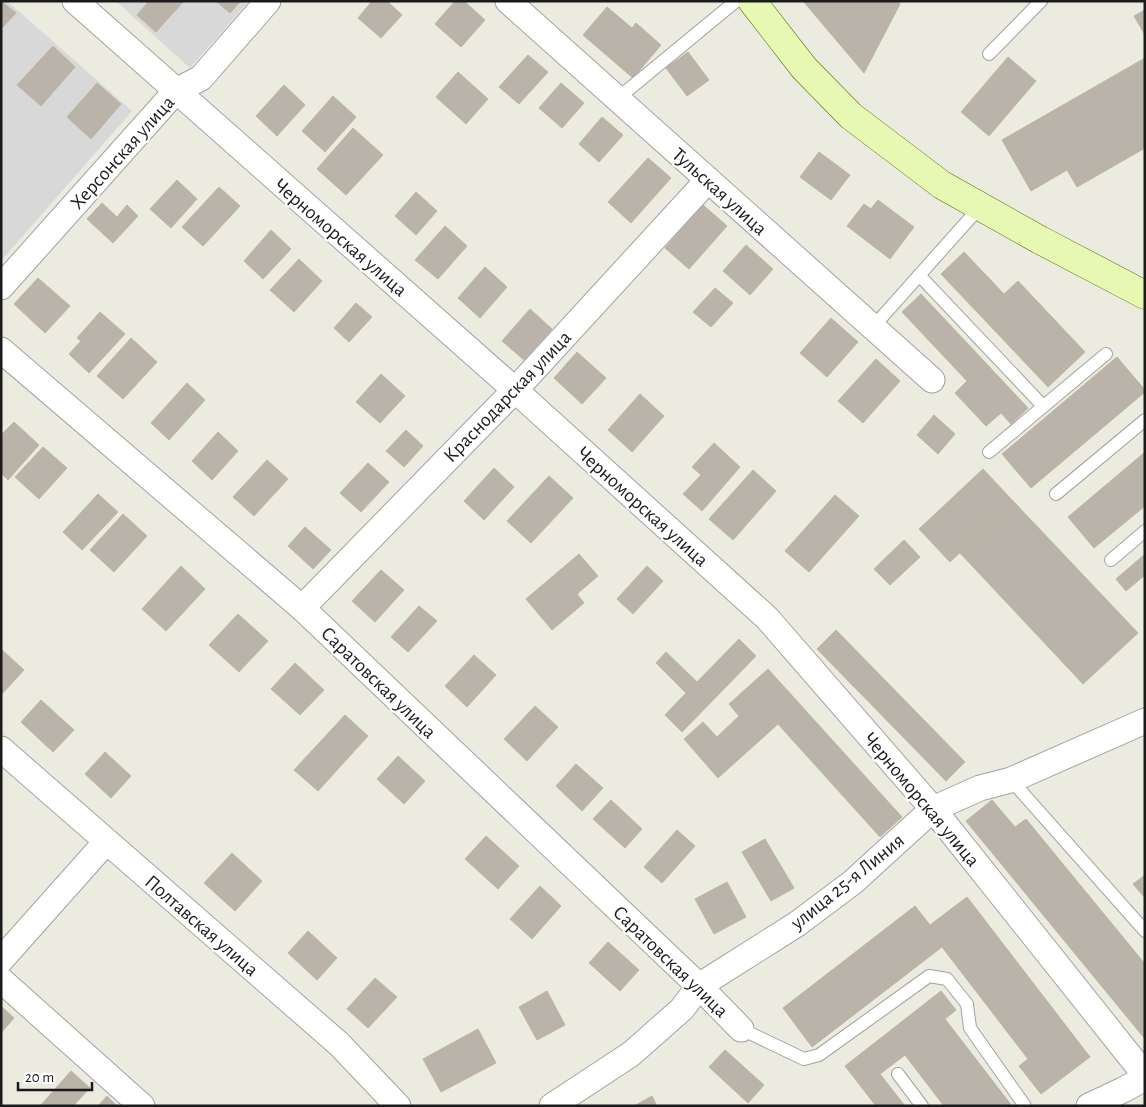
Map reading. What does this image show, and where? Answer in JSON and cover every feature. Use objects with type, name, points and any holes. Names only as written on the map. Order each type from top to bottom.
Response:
[{"type":"street","name":"Черноморская улица","points":[[75,1],[515,390],[767,618],[933,810],[1145,1077]]},
{"type":"street","name":"Херсонская улица","points":[[1,287],[176,91],[201,78],[268,1]]},
{"type":"street","name":"Тульская улица","points":[[508,1],[932,380]]},
{"type":"street","points":[[752,1],[804,68],[851,116],[942,185],[1145,295]]},
{"type":"street","name":"Краснодарская улица","points":[[302,608],[515,390],[708,180]]},
{"type":"street","name":"Саратовская улица","points":[[1,350],[302,608],[699,986],[741,1029]]},
{"type":"street","name":"улица 25-я Линия","points":[[552,1106],[631,1054],[682,1009],[699,986],[797,924],[853,882],[933,810],[980,788],[1011,780],[1145,721]]},
{"type":"street","name":"Полтавская улица","points":[[1,749],[339,1044],[398,1106]]},
{"type":"street","points":[[1,960],[106,842]]},
{"type":"street","points":[[1,980],[142,1106]]},
{"type":"street","points":[[1089,1106],[1145,1077]]},
{"type":"lane","points":[[617,99],[736,1]]},
{"type":"lane","points":[[989,54],[1041,1]]},
{"type":"lane","points":[[873,327],[980,206]]},
{"type":"lane","points":[[919,275],[1043,406]]},
{"type":"lane","points":[[989,452],[1106,354]]},
{"type":"lane","points":[[1056,494],[1145,420]]},
{"type":"lane","points":[[1111,560],[1145,531]]},
{"type":"lane","points":[[1011,780],[1145,931]]},
{"type":"lane","points":[[741,1029],[804,1059],[819,1055],[929,976],[947,979],[967,1004],[970,1028],[1025,1106]]},
{"type":"lane","points":[[898,1074],[922,1106]]},
{"type":"shaded area","points":[[1,1],[7,1],[132,111],[1,261]]},
{"type":"shaded area","points":[[116,1],[249,1],[190,68]]},
{"type":"building","points":[[1,1],[16,13],[1,29]]},
{"type":"building","points":[[149,1],[184,1],[156,32],[137,15]]},
{"type":"building","points":[[216,1],[241,1],[230,13]]},
{"type":"building","points":[[372,1],[387,1],[402,15],[381,38],[358,18]]},
{"type":"building","points":[[455,1],[464,1],[485,20],[461,47],[435,24]]},
{"type":"building","points":[[803,1],[898,1],[900,4],[864,73]]},
{"type":"building","points":[[607,7],[632,28],[636,23],[661,45],[633,78],[583,35]]},
{"type":"building","points":[[1145,10],[1145,35],[1134,16]]},
{"type":"building","points":[[53,46],[75,67],[41,106],[17,85]]},
{"type":"building","points":[[688,52],[709,80],[687,96],[666,68]]},
{"type":"building","points":[[528,55],[548,72],[519,104],[499,87]]},
{"type":"building","points":[[1008,57],[1036,81],[989,136],[961,112]]},
{"type":"building","points":[[1145,58],[1145,148],[1077,187],[1067,170],[1031,191],[1002,140]]},
{"type":"building","points":[[458,72],[488,99],[466,124],[436,97]]},
{"type":"building","points":[[97,83],[121,104],[91,139],[67,117]]},
{"type":"building","points":[[561,83],[584,103],[562,128],[539,108]]},
{"type":"building","points":[[284,85],[305,105],[277,136],[256,116]]},
{"type":"building","points":[[333,96],[356,117],[325,152],[302,131]]},
{"type":"building","points":[[602,117],[623,135],[599,162],[579,144]]},
{"type":"building","points":[[353,128],[383,155],[346,195],[317,169]]},
{"type":"building","points":[[819,152],[850,175],[831,200],[800,177]]},
{"type":"building","points":[[648,158],[671,178],[631,223],[608,202]]},
{"type":"building","points":[[177,180],[197,199],[171,228],[150,209]]},
{"type":"building","points":[[219,187],[240,206],[203,246],[182,227]]},
{"type":"building","points":[[416,192],[437,211],[416,235],[395,216]]},
{"type":"building","points":[[878,200],[914,227],[890,259],[847,226],[864,204],[871,209]]},
{"type":"building","points":[[102,203],[117,217],[127,205],[138,216],[113,243],[87,219]]},
{"type":"building","points":[[703,205],[727,226],[689,269],[665,248]]},
{"type":"building","points":[[445,226],[467,246],[438,279],[415,260]]},
{"type":"building","points":[[271,230],[291,249],[263,279],[244,261]]},
{"type":"building","points":[[746,245],[773,269],[750,295],[723,271]]},
{"type":"building","points":[[964,252],[1004,294],[1018,281],[1085,352],[1048,387],[941,274]]},
{"type":"building","points":[[299,259],[322,281],[294,312],[270,290]]},
{"type":"building","points":[[485,267],[507,287],[480,318],[458,298]]},
{"type":"building","points":[[38,278],[70,306],[45,333],[14,304]]},
{"type":"building","points":[[715,288],[733,303],[711,327],[693,312]]},
{"type":"building","points":[[921,294],[1028,408],[1011,424],[1001,413],[986,426],[955,393],[967,381],[902,312]]},
{"type":"building","points":[[356,303],[372,317],[349,342],[334,328]]},
{"type":"building","points":[[530,309],[552,329],[524,360],[502,341]]},
{"type":"building","points":[[100,312],[125,334],[89,373],[69,354],[81,341],[77,338]]},
{"type":"building","points":[[831,318],[858,342],[827,377],[800,353]]},
{"type":"building","points":[[131,338],[157,362],[123,399],[97,376]]},
{"type":"building","points":[[577,352],[606,378],[582,404],[554,378]]},
{"type":"building","points":[[1117,357],[1145,392],[1031,488],[1002,454]]},
{"type":"building","points":[[876,359],[900,381],[863,423],[838,401]]},
{"type":"building","points":[[381,374],[405,396],[380,423],[356,402]]},
{"type":"building","points":[[187,383],[205,400],[169,440],[151,423]]},
{"type":"building","points":[[640,394],[664,416],[632,452],[608,430]]},
{"type":"building","points":[[934,415],[955,434],[938,454],[917,435]]},
{"type":"building","points":[[14,422],[39,445],[8,480],[1,473],[1,435]]},
{"type":"building","points":[[406,430],[423,446],[404,467],[386,451]]},
{"type":"building","points":[[218,432],[238,451],[212,480],[192,461]]},
{"type":"building","points":[[714,443],[740,467],[702,511],[683,494],[701,475],[692,467]]},
{"type":"building","points":[[43,447],[67,468],[39,499],[15,477]]},
{"type":"building","points":[[1145,452],[1145,506],[1094,548],[1068,517]]},
{"type":"building","points":[[267,460],[288,479],[254,516],[233,497]]},
{"type":"building","points":[[368,463],[389,482],[361,512],[340,493]]},
{"type":"building","points":[[494,468],[514,487],[484,520],[464,501]]},
{"type":"building","points":[[983,469],[1014,502],[950,562],[919,529]]},
{"type":"building","points":[[753,470],[776,491],[733,540],[709,519]]},
{"type":"building","points":[[549,476],[573,498],[531,543],[507,521]]},
{"type":"building","points":[[98,494],[118,512],[82,550],[63,532]]},
{"type":"building","points":[[835,495],[859,516],[809,572],[785,551]]},
{"type":"building","points":[[1014,502],[1138,633],[1083,684],[960,553]]},
{"type":"building","points":[[123,514],[147,536],[114,572],[90,550]]},
{"type":"building","points":[[305,527],[331,550],[313,569],[288,546]]},
{"type":"building","points":[[904,540],[920,557],[890,585],[874,569]]},
{"type":"building","points":[[579,554],[598,576],[577,594],[584,603],[552,630],[526,599]]},
{"type":"building","points":[[1145,554],[1145,575],[1126,591],[1116,579]]},
{"type":"building","points":[[181,566],[205,589],[166,631],[142,609]]},
{"type":"building","points":[[647,566],[663,581],[633,614],[617,599]]},
{"type":"building","points":[[381,570],[404,590],[375,622],[352,601]]},
{"type":"building","points":[[419,606],[437,621],[408,652],[391,637]]},
{"type":"building","points":[[238,614],[268,641],[239,672],[209,645]]},
{"type":"building","points":[[836,630],[965,762],[946,781],[817,649]]},
{"type":"building","points":[[739,639],[756,656],[682,732],[665,715],[686,693],[656,663],[666,652],[697,682]]},
{"type":"building","points":[[1,649],[24,670],[1,695]]},
{"type":"building","points":[[474,655],[496,675],[467,707],[445,686]]},
{"type":"building","points":[[295,663],[324,690],[300,715],[271,689]]},
{"type":"building","points":[[768,669],[902,817],[880,837],[778,724],[718,778],[684,739],[703,722],[717,737],[739,716],[729,704]]},
{"type":"building","points":[[41,700],[74,730],[53,752],[21,722]]},
{"type":"building","points":[[535,706],[558,727],[527,761],[504,739]]},
{"type":"building","points":[[345,715],[368,736],[318,791],[294,770]]},
{"type":"building","points":[[105,752],[131,776],[111,798],[85,774]]},
{"type":"building","points":[[398,756],[425,781],[404,804],[377,779]]},
{"type":"building","points":[[576,764],[603,788],[582,811],[556,786]]},
{"type":"building","points":[[611,800],[642,829],[625,848],[593,819]]},
{"type":"building","points":[[992,800],[1015,827],[1026,819],[1145,964],[1145,1039],[966,821]]},
{"type":"building","points":[[677,830],[695,846],[662,883],[644,867]]},
{"type":"building","points":[[486,836],[519,866],[498,889],[465,859]]},
{"type":"building","points":[[765,839],[794,888],[771,901],[742,852]]},
{"type":"building","points":[[232,853],[262,881],[235,911],[204,883]]},
{"type":"building","points":[[1145,875],[1145,898],[1133,884]]},
{"type":"building","points":[[727,882],[746,917],[714,934],[695,899]]},
{"type":"building","points":[[540,886],[561,906],[532,939],[510,919]]},
{"type":"building","points":[[967,897],[1090,1057],[1041,1094],[1019,1066],[1028,1059],[942,947],[812,1047],[783,1008],[915,906],[930,925]]},
{"type":"building","points":[[308,931],[337,958],[317,980],[288,953]]},
{"type":"building","points":[[608,942],[639,970],[620,991],[589,963]]},
{"type":"building","points":[[375,978],[397,997],[368,1028],[347,1009]]},
{"type":"building","points":[[547,991],[565,1025],[537,1040],[519,1007]]},
{"type":"building","points":[[941,991],[956,1010],[945,1019],[1012,1106],[944,1106],[905,1055],[880,1074],[905,1106],[876,1106],[845,1066]]},
{"type":"building","points":[[1,1006],[14,1018],[1,1033]]},
{"type":"building","points":[[478,1029],[496,1063],[441,1092],[423,1059]]},
{"type":"building","points":[[725,1050],[764,1085],[748,1103],[709,1067]]},
{"type":"building","points":[[71,1071],[90,1088],[73,1106],[40,1106]]},
{"type":"building","points":[[107,1096],[117,1106],[98,1106]]},
{"type":"building","points":[[652,1096],[657,1106],[634,1106]]}]
